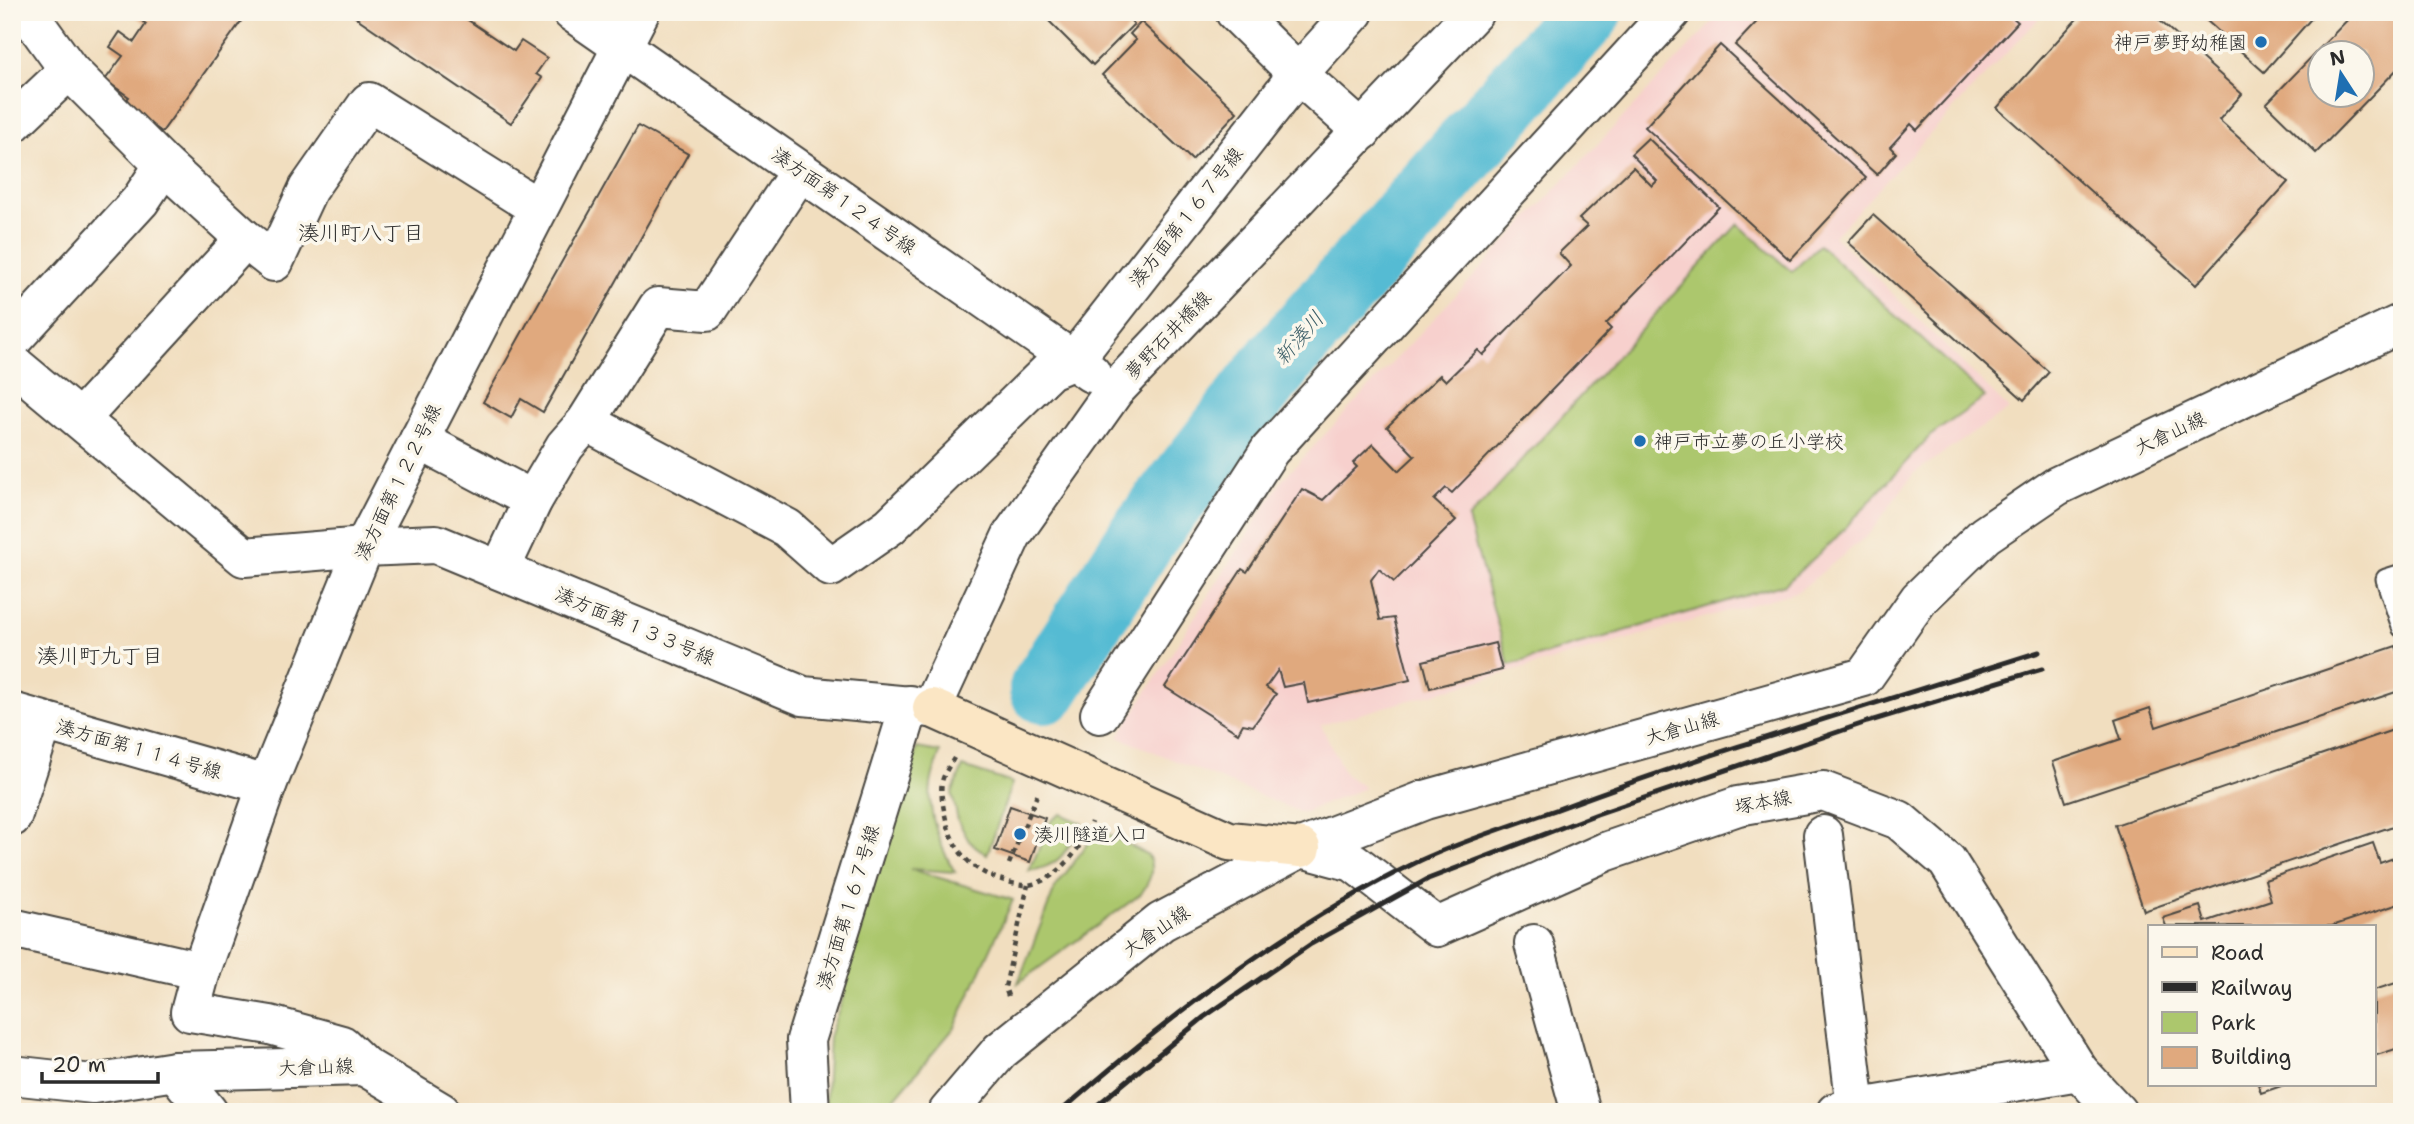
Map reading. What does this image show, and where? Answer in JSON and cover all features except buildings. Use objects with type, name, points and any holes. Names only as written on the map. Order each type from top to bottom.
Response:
[{"type":"street","points":[[27,12],[69,70],[164,165],[274,262],[308,189],[369,102],[538,208]]},
{"type":"street","name":"湊方面第１２４号線","points":[[572,12],[1074,359],[1114,391]]},
{"type":"street","name":"湊方面第１２２号線","points":[[365,1066],[342,1045],[270,1025],[190,1012],[201,971],[267,785],[365,547],[640,12]]},
{"type":"street","points":[[1235,12],[1298,74],[1362,131]]},
{"type":"street","name":"湊方面第１６７号線","points":[[1074,359],[1298,74],[1354,12]]},
{"type":"street","name":"夢野石井橋線","points":[[921,706],[1012,535],[1114,391],[1474,12]]},
{"type":"street","points":[[1100,714],[1270,450],[1671,12]]},
{"type":"street","points":[[12,124],[69,70]]},
{"type":"street","points":[[12,340],[140,201],[164,165]]},
{"type":"street","points":[[500,570],[533,500],[565,446],[586,422],[658,307],[707,311],[800,171]]},
{"type":"street","points":[[80,419],[245,239]]},
{"type":"street","name":"大倉山線","points":[[948,1112],[1000,1051],[1161,922],[1301,848],[1425,800],[1864,677],[1919,599],[1985,535],[2057,486],[2402,323]]},
{"type":"street","points":[[586,422],[787,528],[831,566],[890,526],[1050,370],[1074,359]]},
{"type":"street","name":"湊方面第１３３号線","points":[[12,363],[244,556],[436,544],[803,696],[921,706],[1228,842],[1301,848]]},
{"type":"street","points":[[419,440],[533,500]]},
{"type":"street","name":"湊方面第１６７号線","points":[[810,1112],[806,1040],[921,706]]},
{"type":"street","points":[[12,817],[28,717]]},
{"type":"street","name":"湊方面第１１４号線","points":[[28,717],[267,785]]},
{"type":"street","name":"塚本線","points":[[1301,848],[1353,862],[1437,927],[1605,852],[1738,806],[1824,791],[1899,820],[1947,861],[2079,1071],[2117,1112]]},
{"type":"street","points":[[1823,835],[1846,1110],[2079,1071]]},
{"type":"street","points":[[12,928],[201,971]]},
{"type":"street","points":[[1534,944],[1581,1112]]},
{"type":"street","name":"大倉山線","points":[[12,1075],[92,1098],[175,1071],[365,1066],[441,1112]]},
{"type":"street","points":[[175,1071],[208,1112]]},
{"type":"lane","points":[[2402,574],[2386,579],[2402,627]]},
{"type":"path","points":[[955,758],[942,781],[949,832],[959,853],[974,867],[993,877],[1028,885],[1051,876],[1073,856],[1087,834],[1094,815]]},
{"type":"path","points":[[1009,864],[1029,812]]},
{"type":"path","points":[[1009,998],[1004,987],[1028,885]]},
{"type":"shaded area","name":"神戸市立夢の丘小学校","points":[[1722,12],[2045,12],[1834,236],[2009,409],[1914,473],[1869,534],[1799,591],[1321,725],[1345,774],[1365,788],[1302,813],[1118,737],[1283,479]]},
{"type":"green space","points":[[1738,224],[1792,272],[1819,245],[1985,397],[1930,436],[1832,542],[1785,584],[1509,665],[1468,519]]},
{"type":"green space","points":[[917,748],[940,752],[932,781],[931,807],[940,842],[955,872],[910,869],[1013,900],[955,1027],[883,1112],[825,1112],[829,1037],[845,992],[837,989]]},
{"type":"green space","points":[[963,767],[1012,783],[987,855],[969,841],[958,821],[952,793]]},
{"type":"green space","points":[[1061,814],[1082,823],[1067,849],[1056,861],[1029,871],[1051,821]]},
{"type":"green space","points":[[1098,829],[1148,855],[1151,871],[1147,884],[1141,894],[1018,983],[1055,888]]},
{"type":"waterway","name":"新湊川","points":[[1044,689],[1144,534],[1280,360],[1587,12]]},
{"type":"railway","points":[[1060,1112],[1144,1041],[1232,974],[1323,914],[1419,861],[1470,840],[1677,767],[2039,652]]},
{"type":"railway","points":[[1089,1112],[1204,1017],[1311,944],[1428,879],[1597,814],[1867,722],[2042,669]]},
{"type":"place","name":"神戸夢野幼稚園","points":[[2261,42]]},
{"type":"place","name":"神戸市立夢の丘小学校","points":[[1640,441]]},
{"type":"place","name":"湊川隧道入口","points":[[1020,834]]},
{"type":"district","name":"湊川町八丁目","points":[[361,233]]},
{"type":"district","name":"湊川町九丁目","points":[[100,656]]}]
